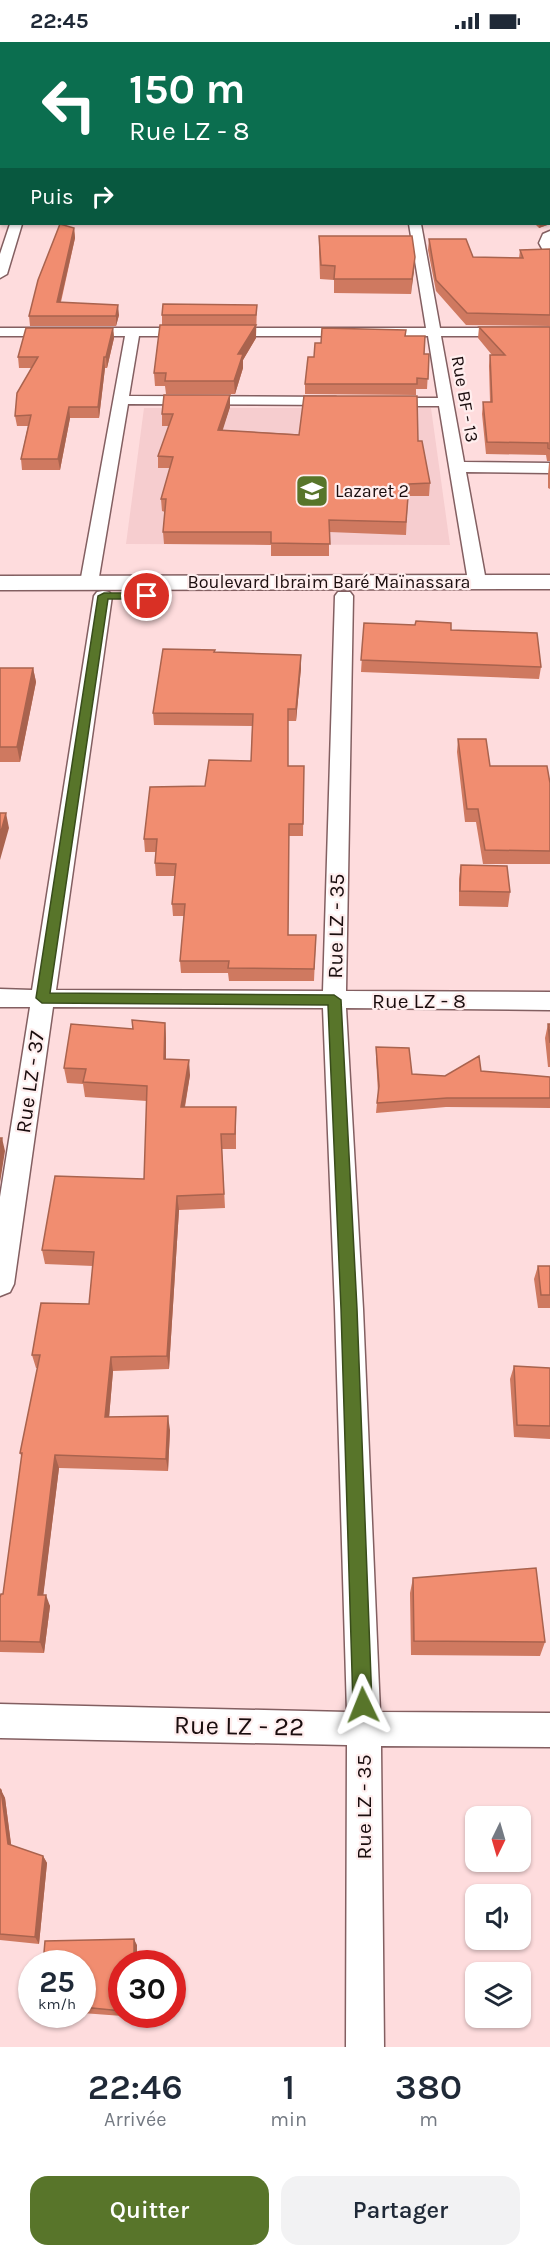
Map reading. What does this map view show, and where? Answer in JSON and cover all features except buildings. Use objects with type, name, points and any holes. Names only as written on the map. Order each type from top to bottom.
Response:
[{"type":"main road","name":"Boulevard Ibraim Baré Maïnassara","points":[[0,596],[96,590],[477,581],[550,582]]},
{"type":"main road","name":"Boulevard Ibraim Baré Maïnassara","points":[[0,583],[96,590],[344,596],[550,597]]},
{"type":"street","points":[[0,274],[16,225]]},
{"type":"street","name":"Rue BF - 13","points":[[415,225],[477,581]]},
{"type":"street","points":[[550,235],[545,243],[550,251]]},
{"type":"street","points":[[0,332],[550,332]]},
{"type":"street","name":"Rue LZ - 37","points":[[0,1284],[42,998],[122,400],[134,332]]},
{"type":"street","points":[[122,400],[350,401]]},
{"type":"street","points":[[374,402],[446,402]]},
{"type":"street","points":[[458,467],[550,468]]},
{"type":"street","name":"Rue LZ - 35","points":[[344,596],[334,1000],[349,1309],[364,1729],[365,2047]]},
{"type":"street","name":"Rue LZ - 8","points":[[0,998],[550,1001]]},
{"type":"street","name":"Rue LZ - 22","points":[[0,1721],[364,1729],[550,1730]]},
{"type":"shaded area","points":[[144,408],[431,408],[450,545],[126,544]]},
{"type":"place","name":"Lazaret 2","points":[[312,491]]},
{"type":"route","points":[[147,596],[104,596],[42,998],[334,1000],[349,1309],[363,1705]]}]
